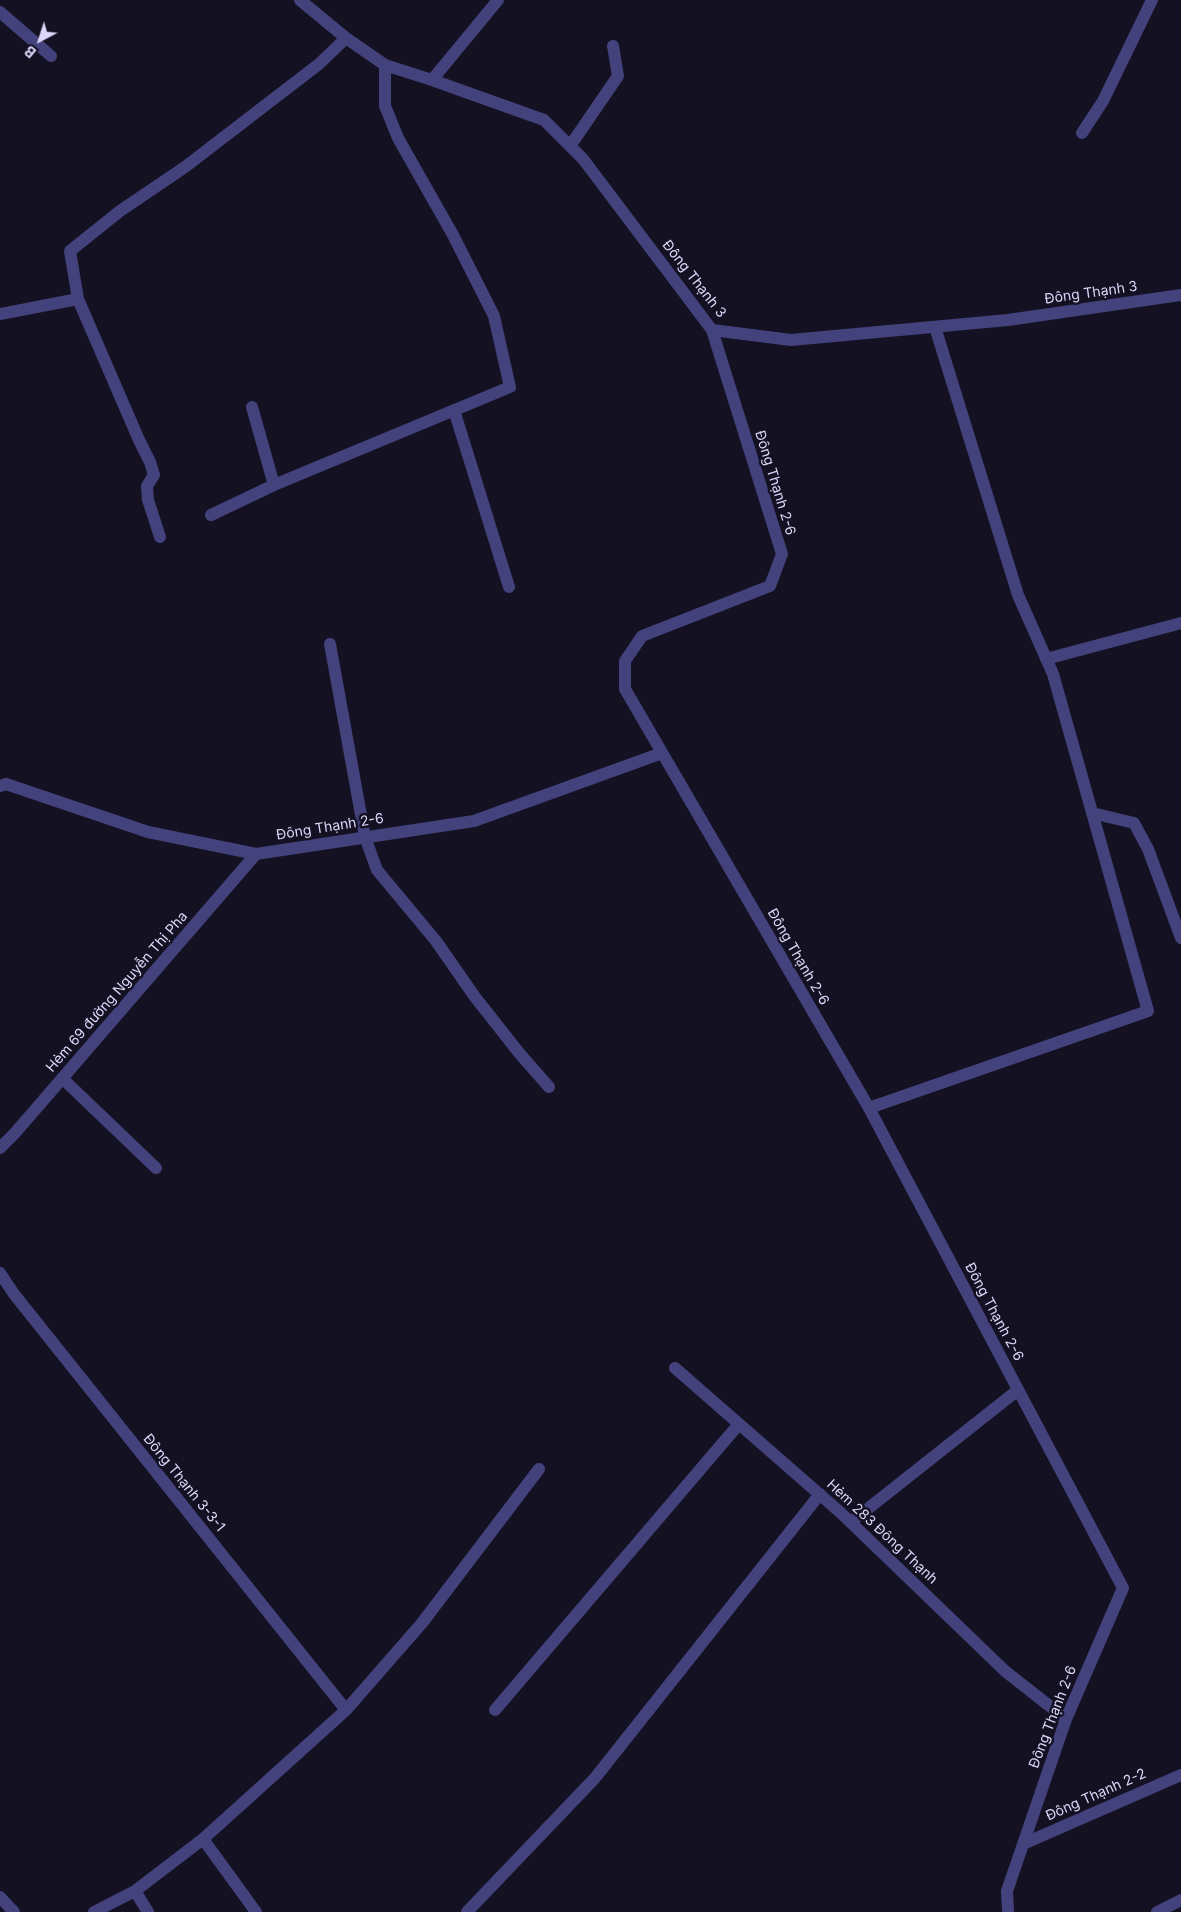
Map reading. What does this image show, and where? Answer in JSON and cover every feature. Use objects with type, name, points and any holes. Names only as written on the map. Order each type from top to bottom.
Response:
[{"type":"street","name":"Đông Thạnh 3","points":[[300,0],[346,38],[386,65],[544,120],[583,159],[712,330],[791,340],[1008,320],[1181,295]]},
{"type":"street","points":[[432,80],[498,0]]},
{"type":"street","points":[[1082,133],[1103,101],[1152,0]]},
{"type":"street","points":[[1,16],[51,56]]},
{"type":"street","points":[[160,537],[148,500],[147,486],[154,475],[150,462],[138,440],[78,299],[70,251],[120,211],[184,168],[319,64],[346,38]]},
{"type":"street","points":[[570,146],[618,76],[613,46]]},
{"type":"street","points":[[211,515],[274,485],[510,387],[494,316],[453,235],[398,138],[385,106],[386,65]]},
{"type":"street","points":[[0,314],[78,299]]},
{"type":"street","points":[[869,1108],[1148,1011],[1053,674],[1018,595],[935,327]]},
{"type":"street","name":"Đông Thạnh 2-6","points":[[712,330],[782,554],[770,586],[642,636],[625,660],[625,690],[869,1108],[1123,1588],[1066,1719],[1007,1891],[1008,1912]]},
{"type":"street","points":[[252,407],[274,485]]},
{"type":"street","points":[[454,410],[509,587]]},
{"type":"street","points":[[1046,659],[1181,623]]},
{"type":"street","points":[[330,644],[365,837],[377,870],[436,941],[475,997],[520,1054],[549,1087]]},
{"type":"street","name":"Đông Thạnh 2-6","points":[[0,786],[6,784],[148,832],[256,854],[474,821],[662,753]]},
{"type":"street","points":[[1092,813],[1134,823],[1148,849],[1181,938]]},
{"type":"street","name":"Hẻm 69 đường Nguyễn Thị Pha","points":[[0,1148],[15,1134],[256,854]]},
{"type":"street","points":[[62,1078],[156,1168]]},
{"type":"street","name":"Đông Thạnh 3-3-1","points":[[0,1273],[14,1294],[346,1710]]},
{"type":"street","name":"Hẻm 283 Đông Thạnh","points":[[675,1368],[851,1522],[1005,1671],[1066,1719]]},
{"type":"street","points":[[851,1522],[1018,1390]]},
{"type":"street","points":[[495,1710],[739,1424]]},
{"type":"street","points":[[94,1912],[135,1891],[203,1839],[346,1710],[422,1623],[539,1469]]},
{"type":"street","points":[[467,1912],[594,1778],[820,1494]]},
{"type":"street","name":"Đông Thạnh 2-2","points":[[1023,1844],[1181,1775]]},
{"type":"street","points":[[203,1839],[256,1912]]},
{"type":"street","points":[[135,1891],[148,1912]]},
{"type":"street","points":[[0,1896],[14,1912]]},
{"type":"street","points":[[1157,1912],[1181,1900]]}]
